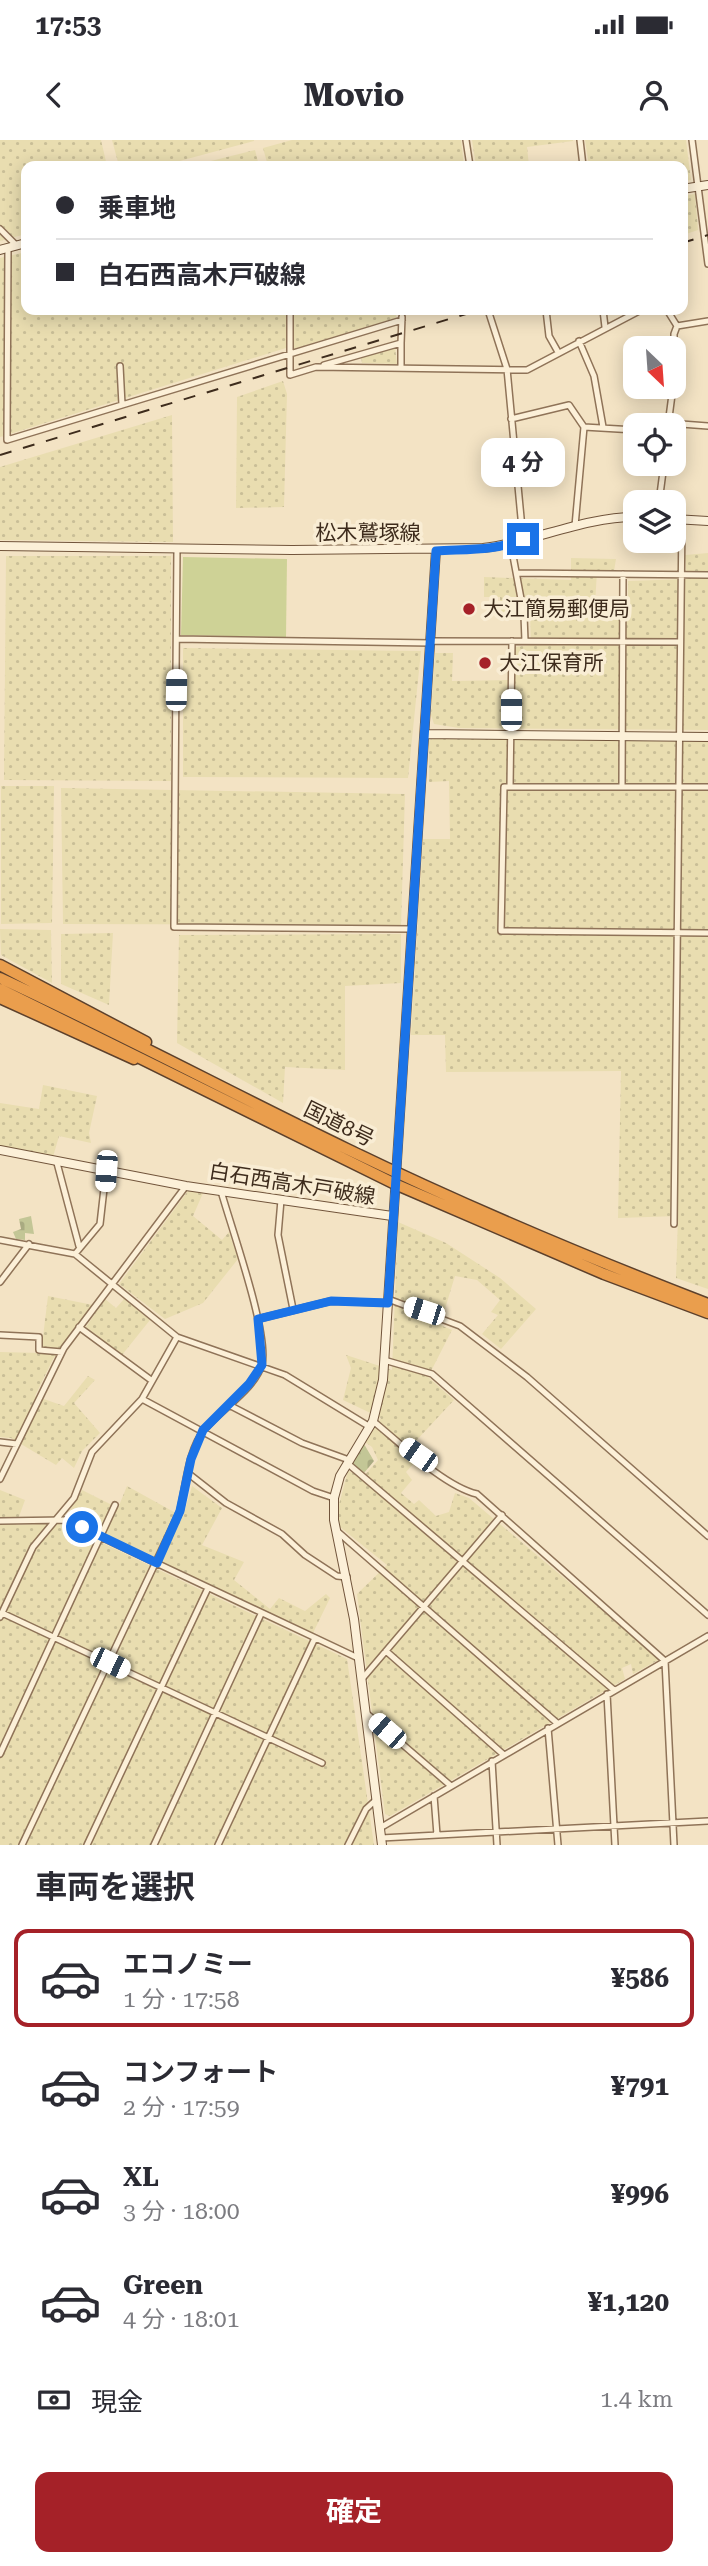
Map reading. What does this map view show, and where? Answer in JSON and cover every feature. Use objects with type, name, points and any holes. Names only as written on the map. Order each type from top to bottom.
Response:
[{"type":"highway","points":[[0,965],[133,1034],[192,1072]]},
{"type":"highway","name":"国道8号","points":[[0,978],[395,1172],[608,1266],[708,1304]]},
{"type":"highway","name":"国道8号","points":[[0,989],[395,1184],[604,1274],[708,1313]]},
{"type":"highway","points":[[0,998],[122,1056],[164,1068]]},
{"type":"main road","points":[[688,188],[708,186]]},
{"type":"main road","points":[[436,551],[511,545],[523,539],[609,518],[623,517]]},
{"type":"main road","points":[[686,520],[708,521]]},
{"type":"main road","name":"松木鷲塚線","points":[[0,546],[436,551],[425,734]]},
{"type":"main road","points":[[425,734],[708,737]]},
{"type":"main road","name":"白石西高木戸破線","points":[[0,1150],[186,1186],[392,1214],[425,734]]},
{"type":"main road","points":[[381,1837],[362,1679],[347,1577],[336,1530],[334,1498],[340,1476],[372,1424],[381,1401],[392,1214]]},
{"type":"street","points":[[466,140],[469,161]]},
{"type":"street","points":[[580,140],[582,161]]},
{"type":"street","points":[[692,140],[708,264]]},
{"type":"street","points":[[0,229],[13,247],[8,440],[402,320]]},
{"type":"street","points":[[290,315],[290,375],[401,343]]},
{"type":"street","points":[[401,368],[402,315]]},
{"type":"street","points":[[490,315],[507,369],[523,539]]},
{"type":"street","points":[[547,315],[549,336],[558,352]]},
{"type":"street","points":[[604,315],[605,327]]},
{"type":"street","points":[[316,367],[527,370],[630,315]]},
{"type":"street","points":[[670,315],[677,326]]},
{"type":"street","points":[[677,326],[708,321]]},
{"type":"street","points":[[674,336],[677,326]]},
{"type":"street","points":[[579,341],[594,376],[603,427]]},
{"type":"street","points":[[120,366],[122,405]]},
{"type":"street","points":[[511,419],[569,405],[584,427],[575,527]]},
{"type":"street","points":[[686,425],[708,426]]},
{"type":"street","points":[[584,427],[623,429]]},
{"type":"street","points":[[514,453],[559,448]]},
{"type":"street","points":[[511,545],[526,641]]},
{"type":"street","points":[[177,548],[174,927],[411,929]]},
{"type":"street","points":[[674,1224],[681,737],[680,553]]},
{"type":"street","points":[[517,573],[708,575]]},
{"type":"street","points":[[622,786],[623,574]]},
{"type":"street","points":[[177,639],[680,642]]},
{"type":"street","points":[[510,787],[512,641]]},
{"type":"street","points":[[708,787],[503,787],[501,931],[708,933]]},
{"type":"street","points":[[57,1163],[79,1246]]},
{"type":"street","points":[[75,1254],[100,1224],[106,1171]]},
{"type":"street","points":[[0,1479],[62,1352],[186,1186]]},
{"type":"street","points":[[22,1845],[180,1511],[191,1459],[203,1430],[229,1405],[262,1365],[258,1319],[221,1191]]},
{"type":"street","points":[[281,1200],[278,1235],[293,1308]]},
{"type":"street","points":[[0,1240],[75,1254],[177,1337],[262,1365],[372,1424],[440,1476],[461,1490],[477,1494],[665,1661],[674,1845]]},
{"type":"street","points":[[0,1282],[29,1244]]},
{"type":"street","points":[[258,1319],[293,1308],[331,1301],[388,1301],[460,1326],[527,1377],[708,1536]]},
{"type":"street","points":[[79,1327],[151,1380]]},
{"type":"street","points":[[0,1335],[39,1337],[39,1350],[62,1352]]},
{"type":"street","points":[[177,1337],[142,1399],[92,1452],[74,1498],[33,1546],[1,1615],[55,1637],[322,1763]]},
{"type":"street","points":[[384,1360],[432,1374],[708,1615]]},
{"type":"street","points":[[142,1399],[313,1491],[334,1498]]},
{"type":"street","points":[[229,1405],[302,1443],[348,1461],[614,1690]]},
{"type":"street","points":[[0,1442],[17,1444]]},
{"type":"street","points":[[189,1474],[226,1503],[282,1534],[305,1555],[337,1576],[347,1577]]},
{"type":"street","points":[[0,1754],[115,1505]]},
{"type":"street","points":[[362,1679],[502,1516]]},
{"type":"street","points":[[0,1521],[58,1519],[358,1658]]},
{"type":"street","points":[[336,1530],[557,1723]]},
{"type":"street","points":[[88,1845],[208,1588]]},
{"type":"street","points":[[153,1845],[261,1614]]},
{"type":"street","points":[[381,1837],[450,1786],[708,1636]]},
{"type":"street","points":[[218,1845],[315,1638]]},
{"type":"street","points":[[386,1651],[503,1755]]},
{"type":"street","points":[[607,1694],[615,1845]]},
{"type":"street","points":[[366,1713],[450,1786]]},
{"type":"street","points":[[548,1728],[558,1845]]},
{"type":"street","points":[[492,1762],[497,1845]]},
{"type":"street","points":[[435,1796],[437,1835]]},
{"type":"street","points":[[348,1845],[366,1809],[377,1798]]},
{"type":"street","points":[[381,1837],[708,1821]]},
{"type":"shaded area","points":[[0,140],[101,140],[106,161],[21,161],[21,235],[0,241]]},
{"type":"shaded area","points":[[112,140],[254,140],[180,161],[118,161]]},
{"type":"shaded area","points":[[292,140],[461,140],[463,161],[267,161],[263,148]]},
{"type":"shaded area","points":[[472,140],[573,140],[527,147],[528,161],[475,161]]},
{"type":"shaded area","points":[[585,140],[686,140],[691,180],[688,180],[688,161],[588,161]]},
{"type":"shaded area","points":[[255,150],[258,161],[211,161]]},
{"type":"shaded area","points":[[695,194],[698,230],[688,233],[688,195]]},
{"type":"shaded area","points":[[21,253],[21,315],[287,315],[286,348],[0,437],[0,258]]},
{"type":"shaded area","points":[[293,315],[396,315],[396,318],[293,349]]},
{"type":"shaded area","points":[[395,347],[397,364],[362,363],[361,357]]},
{"type":"shaded area","points":[[283,381],[287,394],[284,507],[236,508],[237,397]]},
{"type":"shaded area","points":[[172,415],[173,542],[0,540],[0,467]]},
{"type":"shaded area","points":[[708,553],[708,730],[459,728],[434,724],[431,715],[435,653],[453,653],[452,681],[514,680],[515,647],[531,645],[530,613],[501,615],[500,597],[484,597],[484,577],[571,580],[571,558],[616,559],[614,571],[597,571],[595,605],[628,603],[628,581],[687,579],[685,555]]},
{"type":"shaded area","points":[[6,556],[171,556],[171,781],[4,780]]},
{"type":"shaded area","points":[[183,648],[421,651],[408,778],[183,777]]},
{"type":"shaded area","points":[[429,740],[708,742],[708,1289],[676,1278],[678,1216],[618,1218],[621,1071],[446,1072],[445,1035],[411,1035],[423,839],[450,839],[449,781],[429,782]]},
{"type":"shaded area","points":[[1,786],[54,786],[52,923],[1,924]]},
{"type":"shaded area","points":[[61,788],[405,794],[401,925],[63,924]]},
{"type":"shaded area","points":[[0,929],[51,930],[52,983],[1,955]]},
{"type":"shaded area","points":[[113,933],[109,1005],[61,984],[61,934]]},
{"type":"shaded area","points":[[401,934],[401,983],[345,986],[345,1070],[285,1067],[283,1103],[177,1043],[179,935]]},
{"type":"shaded area","points":[[43,1085],[97,1096],[89,1133],[91,1143],[59,1136],[53,1157],[0,1147],[0,1103],[39,1109]]},
{"type":"shaded area","points":[[188,1191],[203,1193],[193,1216],[222,1240],[229,1232],[238,1259],[203,1303],[165,1319],[119,1284]]},
{"type":"shaded area","points":[[398,1222],[446,1243],[500,1278],[536,1309],[501,1349],[482,1334],[498,1315],[491,1312],[500,1300],[477,1280],[455,1276],[440,1325],[452,1330],[428,1377],[454,1400],[401,1457],[416,1461],[406,1472],[412,1480],[401,1493],[414,1504],[419,1500],[436,1516],[449,1512],[455,1493],[469,1498],[660,1659],[633,1674],[631,1664],[622,1668],[625,1679],[390,1816],[385,1814],[357,1594],[387,1565],[340,1527],[338,1508],[348,1471],[363,1477],[378,1460],[372,1447],[365,1442],[381,1418],[343,1400],[351,1368],[346,1355],[392,1370]]},
{"type":"shaded area","points":[[48,1296],[93,1305],[53,1359],[35,1396],[64,1406],[88,1376],[95,1380],[74,1403],[100,1433],[82,1451],[74,1468],[62,1458],[56,1465],[11,1438],[0,1437],[0,1352],[41,1353]]},
{"type":"shaded area","points":[[125,1298],[150,1320],[122,1355],[86,1327],[105,1299],[116,1308]]},
{"type":"shaded area","points":[[127,1486],[183,1517],[192,1486],[222,1508],[202,1545],[244,1562],[234,1580],[270,1609],[279,1598],[305,1611],[326,1594],[330,1598],[313,1633],[66,1517],[82,1490],[118,1508]]},
{"type":"shaded area","points":[[0,1490],[25,1500],[16,1525],[60,1523],[347,1659],[374,1845],[0,1845]]},
{"type":"green space","points":[[183,557],[287,559],[286,637],[181,635]]},
{"type":"green space","points":[[31,1216],[34,1234],[25,1233],[25,1240],[16,1239],[13,1232],[21,1229],[19,1219]]},
{"type":"green space","points":[[364,1444],[374,1461],[364,1473],[352,1463]]},
{"type":"railway","points":[[688,241],[708,235]]},
{"type":"railway","points":[[0,455],[462,315]]},
{"type":"place","name":"大江簡易郵便局","points":[[469,609]]},
{"type":"place","name":"大江保育所","points":[[485,663]]},
{"type":"route","points":[[82,1527],[157,1563],[180,1511],[191,1459],[203,1430],[249,1384],[262,1365],[258,1319],[281,1311],[331,1301],[388,1303],[397,1125],[436,551],[511,545],[523,539]]}]
